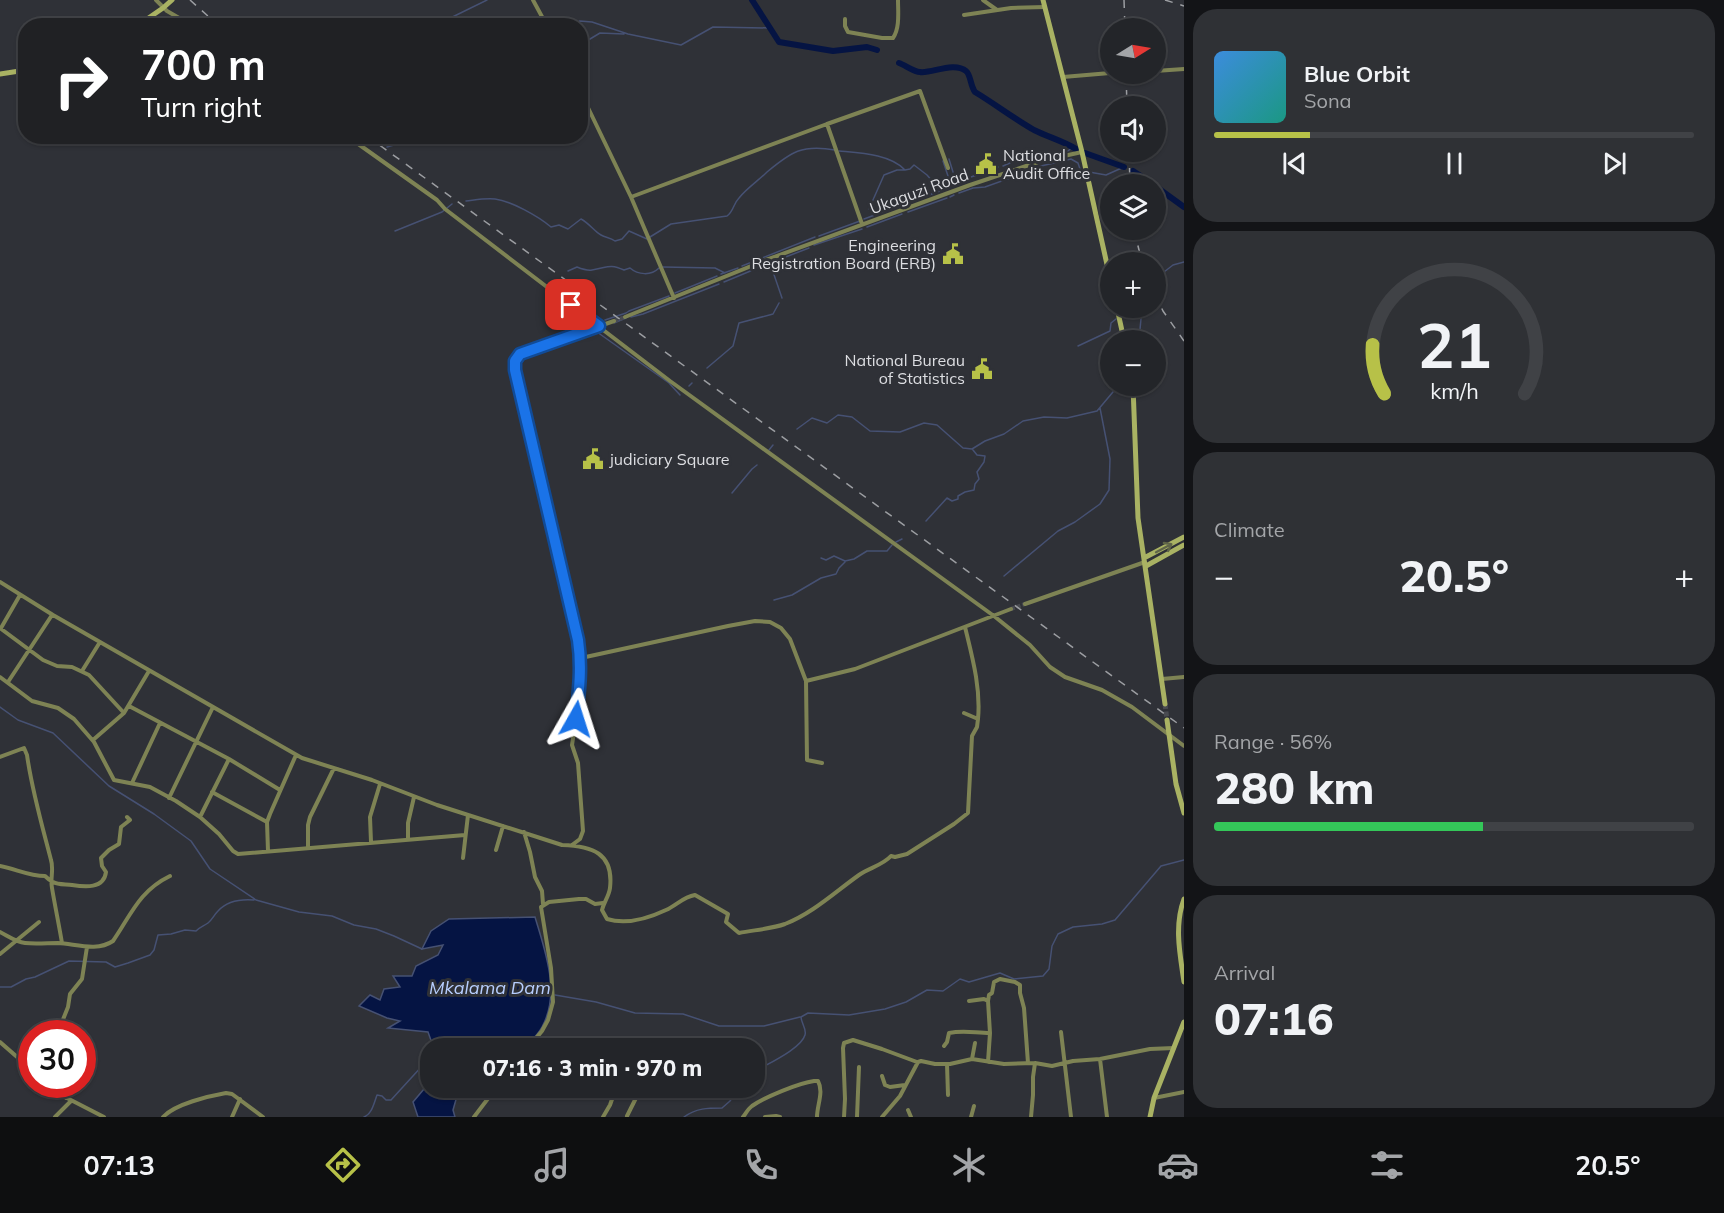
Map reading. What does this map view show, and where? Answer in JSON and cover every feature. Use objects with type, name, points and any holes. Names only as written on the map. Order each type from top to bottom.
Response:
[{"type":"main road","points":[[149,18],[172,0]]},
{"type":"main road","points":[[1043,0],[1082,152],[1104,252]]},
{"type":"main road","points":[[0,74],[18,71]]},
{"type":"main road","points":[[1133,396],[1137,502],[1165,704]]},
{"type":"main road","points":[[1145,562],[1184,537]]},
{"type":"main road","points":[[1145,562],[1184,545]]},
{"type":"main road","points":[[1167,720],[1176,784],[1184,813]]},
{"type":"main road","points":[[1184,899],[1177,928],[1184,982]]},
{"type":"main road","points":[[1150,1117],[1154,1098],[1184,1022]]},
{"type":"street","points":[[156,0],[163,8],[180,18]]},
{"type":"street","points":[[533,0],[543,18]]},
{"type":"street","points":[[845,19],[848,32],[893,38],[896,34],[898,0]]},
{"type":"street","points":[[983,0],[998,10]]},
{"type":"street","points":[[964,15],[1011,8],[1045,8]]},
{"type":"street","points":[[1166,70],[1184,69]]},
{"type":"street","points":[[1062,77],[1100,74]]},
{"type":"street","points":[[631,197],[920,91],[948,168]]},
{"type":"street","points":[[588,106],[631,197],[674,298]]},
{"type":"street","points":[[827,124],[862,224]]},
{"type":"street","points":[[358,144],[437,200],[670,381],[994,616],[1030,645],[1050,667],[1065,676],[1102,690],[1132,707],[1184,746]]},
{"type":"street","name":"Ukaguzi Road","points":[[625,317],[862,224],[1041,161],[1082,152]]},
{"type":"street","points":[[572,845],[580,839],[583,831],[578,764],[572,745],[580,658],[578,640],[515,370],[515,361],[520,354],[614,321]]},
{"type":"street","points":[[1025,604],[1145,562]]},
{"type":"street","points":[[0,582],[52,615],[296,755],[414,798],[562,844],[578,845],[598,852],[608,864],[610,887],[602,910],[607,919],[616,922],[632,921],[668,909],[687,897],[695,895],[728,914],[726,922],[739,933],[783,925],[794,920],[831,897],[863,873],[891,856],[907,854],[968,813],[972,736],[977,727],[979,708],[978,690],[965,627]]},
{"type":"street","points":[[20,595],[0,628],[50,664],[72,666],[88,675],[124,713]]},
{"type":"street","points":[[806,681],[855,669],[1011,609]]},
{"type":"street","points":[[8,682],[52,615]]},
{"type":"street","points":[[580,658],[737,624],[755,621],[770,622],[780,628],[790,639],[806,681],[807,760],[822,764]]},
{"type":"street","points":[[82,671],[100,642]]},
{"type":"street","points":[[93,740],[124,713],[149,670]]},
{"type":"street","points":[[0,677],[32,701],[58,708],[66,713],[93,740],[102,753],[114,780],[150,787],[201,817],[238,854],[465,835]]},
{"type":"street","points":[[1162,679],[1184,677]]},
{"type":"street","points":[[129,706],[229,759],[280,790]]},
{"type":"street","points":[[169,798],[213,707]]},
{"type":"street","points":[[964,713],[978,719]]},
{"type":"street","points":[[132,783],[160,723]]},
{"type":"street","points":[[0,757],[24,748],[27,755],[37,811],[45,834],[46,849],[52,861],[51,882],[62,943]]},
{"type":"street","points":[[268,851],[267,822],[296,755]]},
{"type":"street","points":[[201,817],[229,759]]},
{"type":"street","points":[[308,847],[310,817],[334,768]]},
{"type":"street","points":[[371,842],[370,817],[380,784]]},
{"type":"street","points":[[212,792],[267,822]]},
{"type":"street","points":[[408,839],[408,823],[414,798]]},
{"type":"street","points":[[463,858],[468,815]]},
{"type":"street","points":[[0,866],[31,876],[45,876],[51,882],[82,887],[103,882],[106,872],[101,858],[119,843],[121,827],[130,820],[127,817]]},
{"type":"street","points":[[496,850],[503,826]]},
{"type":"street","points":[[524,832],[535,877],[542,891],[541,913],[551,968],[553,1002],[548,1020],[536,1038]]},
{"type":"street","points":[[0,932],[18,941],[31,943],[62,943],[87,947],[106,945],[113,941],[141,897],[170,876]]},
{"type":"street","points":[[543,904],[579,899],[586,899],[595,904],[603,903]]},
{"type":"street","points":[[0,954],[39,922]]},
{"type":"street","points":[[63,1020],[70,994],[82,979],[87,947]]},
{"type":"street","points":[[988,1062],[990,1032],[988,1001],[994,982],[1000,979],[1020,985],[1028,1063]]},
{"type":"street","points":[[969,1001],[984,999],[988,1001]]},
{"type":"street","points":[[944,1046],[949,1039],[949,1033],[963,1030],[974,1034],[990,1032]]},
{"type":"street","points":[[1060,1032],[1071,1117]]},
{"type":"street","points":[[844,1117],[843,1048],[844,1043],[849,1040],[882,1048],[918,1062],[935,1064],[972,1059],[1004,1064],[1035,1063],[1052,1066],[1065,1062],[1175,1047]]},
{"type":"street","points":[[0,1042],[18,1058]]},
{"type":"street","points":[[972,1059],[975,1043]]},
{"type":"street","points":[[1100,1059],[1107,1117]]},
{"type":"street","points":[[882,1117],[900,1096],[918,1062]]},
{"type":"street","points":[[1031,1117],[1035,1063]]},
{"type":"street","points":[[947,1064],[948,1095]]},
{"type":"street","points":[[857,1117],[859,1067]]},
{"type":"street","points":[[882,1076],[885,1085],[890,1087],[906,1085]]},
{"type":"street","points":[[743,1117],[751,1107],[791,1087],[818,1081],[821,1090],[817,1117]]},
{"type":"street","points":[[1154,1098],[1184,1092]]},
{"type":"street","points":[[163,1117],[178,1107],[220,1094],[232,1094],[263,1117]]},
{"type":"street","points":[[474,1117],[488,1098]]},
{"type":"street","points":[[603,1117],[612,1098]]},
{"type":"street","points":[[627,1117],[636,1098]]},
{"type":"street","points":[[55,1117],[69,1099],[104,1117]]},
{"type":"street","points":[[232,1117],[240,1099]]},
{"type":"street","points":[[971,1117],[974,1106]]},
{"type":"street","points":[[91,1110],[94,1117]]},
{"type":"street","points":[[908,1110],[911,1117]]},
{"type":"street","points":[[765,1117],[780,1117]]},
{"type":"water","name":"Mkalama Dam","points":[[535,917],[551,986],[548,1014],[534,1038],[430,1038],[428,1032],[388,1028],[400,1021],[359,1006],[370,995],[380,1000],[384,989],[400,987],[393,976],[412,976],[416,966],[438,955],[443,945],[422,949],[431,931],[449,919]]},
{"type":"water","points":[[420,1094],[420,1098],[456,1098],[453,1110],[455,1117],[418,1117],[413,1102]]},
{"type":"waterway","points":[[450,18],[487,0]]},
{"type":"waterway","points":[[752,0],[779,42],[833,51],[867,47],[877,50]]},
{"type":"waterway","points":[[588,22],[628,34],[681,45],[713,27],[771,28]]},
{"type":"waterway","points":[[588,40],[600,33],[624,34]]},
{"type":"waterway","points":[[899,63],[920,72],[949,67],[961,68],[968,73],[975,92],[1034,130],[1076,149]]},
{"type":"waterway","points":[[387,147],[397,144]]},
{"type":"waterway","points":[[1041,153],[1058,154],[1073,147]]},
{"type":"waterway","points":[[650,237],[671,224],[727,216],[737,200],[749,188],[783,159],[798,151],[814,148],[835,150]]},
{"type":"waterway","points":[[839,151],[883,157],[905,170],[914,165],[939,189],[952,186]]},
{"type":"waterway","points":[[1085,153],[1124,167]]},
{"type":"waterway","points":[[1015,162],[1038,154]]},
{"type":"waterway","points":[[949,159],[953,172]]},
{"type":"waterway","points":[[959,193],[985,187],[1041,166],[1071,159],[1078,163],[1083,173]]},
{"type":"waterway","points":[[943,161],[951,185]]},
{"type":"waterway","points":[[1003,166],[1010,163]]},
{"type":"waterway","points":[[971,177],[998,167]]},
{"type":"waterway","points":[[1089,172],[1106,175],[1124,167]]},
{"type":"waterway","points":[[869,209],[884,175],[897,170],[905,170]]},
{"type":"waterway","points":[[1133,171],[1138,174]]},
{"type":"waterway","points":[[954,175],[957,182],[967,179]]},
{"type":"waterway","points":[[864,219],[948,188]]},
{"type":"waterway","points":[[1166,194],[1184,207]]},
{"type":"waterway","points":[[950,197],[954,195]]},
{"type":"waterway","points":[[908,212],[947,198]]},
{"type":"waterway","points":[[466,201],[501,200],[539,218],[551,227],[559,225],[568,229],[581,219],[596,232],[615,241],[622,239],[629,231],[647,239]]},
{"type":"waterway","points":[[395,231],[442,212],[452,204]]},
{"type":"waterway","points":[[867,227],[902,214]]},
{"type":"waterway","points":[[819,236],[860,221]]},
{"type":"waterway","points":[[814,245],[862,229]]},
{"type":"waterway","points":[[742,266],[815,237]]},
{"type":"waterway","points":[[782,298],[770,263],[809,248]]},
{"type":"waterway","points":[[1166,270],[1173,265],[1184,262]]},
{"type":"waterway","points":[[724,282],[765,265]]},
{"type":"waterway","points":[[568,271],[577,267],[590,270],[611,266],[624,270],[630,268],[644,274],[659,268]]},
{"type":"waterway","points":[[663,267],[715,268],[725,273]]},
{"type":"waterway","points":[[721,274],[738,268]]},
{"type":"waterway","points":[[675,293],[717,276]]},
{"type":"waterway","points":[[631,317],[719,284]]},
{"type":"waterway","points":[[605,320],[669,296]]},
{"type":"waterway","points":[[707,368],[733,346],[739,323],[773,314],[779,303]]},
{"type":"waterway","points":[[614,323],[626,318]]},
{"type":"waterway","points":[[1140,330],[1141,318]]},
{"type":"waterway","points":[[1078,346],[1110,331],[1111,323],[1116,319]]},
{"type":"waterway","points":[[524,348],[586,325]]},
{"type":"waterway","points":[[597,332],[669,383],[680,395]]},
{"type":"waterway","points":[[511,359],[516,351]]},
{"type":"waterway","points":[[689,386],[692,383]]},
{"type":"waterway","points":[[797,429],[812,418],[827,423],[838,415],[852,417],[870,431],[900,432],[924,423],[937,425],[963,448],[972,449],[1004,434],[1023,421],[1044,417],[1067,418],[1097,411],[1110,396]]},
{"type":"waterway","points":[[1004,576],[1058,531],[1100,504],[1109,490],[1110,459],[1100,408]]},
{"type":"waterway","points":[[769,450],[773,445]]},
{"type":"waterway","points":[[926,521],[947,498],[952,501],[965,492],[974,490],[979,479],[977,472],[985,456],[977,455],[973,450]]},
{"type":"waterway","points":[[732,493],[757,465]]},
{"type":"waterway","points":[[896,542],[902,539]]},
{"type":"waterway","points":[[821,558],[826,560],[834,556],[845,561],[854,559],[867,551],[887,551],[892,545]]},
{"type":"waterway","points":[[774,600],[792,595],[821,578],[836,574],[845,562]]},
{"type":"waterway","points":[[0,707],[18,720],[53,733],[109,786],[154,814],[191,841],[210,869],[256,900],[299,912],[332,916],[354,925],[376,929],[422,949]]},
{"type":"waterway","points":[[765,1066],[791,1051],[802,1040],[805,1028],[801,1017],[808,1013],[849,1015],[885,1009],[906,1002],[927,990],[943,991],[960,979],[969,982],[1000,973],[1014,979],[1043,976],[1049,969],[1052,946],[1058,934],[1073,927],[1102,924],[1115,920],[1161,866],[1184,860]]},
{"type":"waterway","points":[[0,987],[11,987],[69,961],[106,962],[115,967],[128,963],[150,955],[154,950],[158,935],[185,930],[196,931],[226,905],[239,900],[254,900]]},
{"type":"waterway","points":[[555,995],[596,1002],[635,1013],[683,1014],[719,1026],[764,1026],[800,1017]]},
{"type":"waterway","points":[[364,1117],[371,1111],[377,1095],[391,1100],[420,1068]]},
{"type":"waterway","points":[[684,1117],[698,1110],[722,1108],[732,1098]]},
{"type":"tunnel","points":[[614,321],[625,317]]},
{"type":"tunnel","points":[[1011,609],[1025,604]]},
{"type":"tunnel","points":[[1165,704],[1167,720]]},
{"type":"railway","points":[[190,0],[210,18]]},
{"type":"railway","points":[[1124,0],[1125,18]]},
{"type":"railway","points":[[1165,0],[1184,6]]},
{"type":"railway","points":[[1126,84],[1127,96]]},
{"type":"railway","points":[[378,144],[1184,728]]},
{"type":"railway","points":[[1129,162],[1130,174]]},
{"type":"railway","points":[[1136,240],[1140,252]]},
{"type":"railway","points":[[1166,315],[1184,341]]},
{"type":"place","name":"National Audit Office","points":[[986,164]]},
{"type":"place","name":"Engineering Registration Board (ERB)","points":[[953,254]]},
{"type":"place","name":"National Bureau of Statistics","points":[[982,369]]},
{"type":"place","name":"judiciary Square","points":[[593,459]]},
{"type":"route","points":[[571,305],[599,326],[520,354],[515,361],[515,370],[578,640],[580,682],[576,719]]}]
